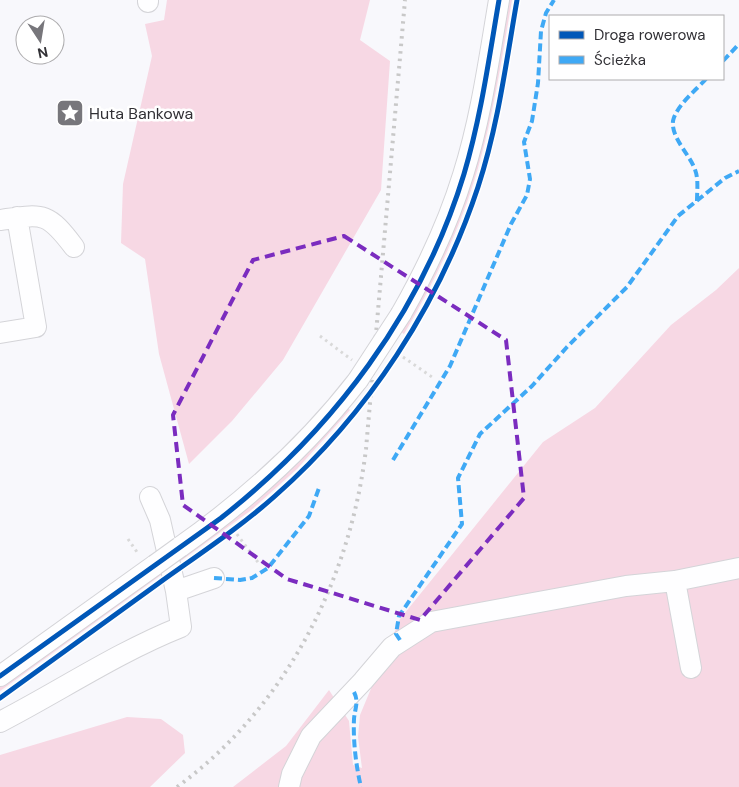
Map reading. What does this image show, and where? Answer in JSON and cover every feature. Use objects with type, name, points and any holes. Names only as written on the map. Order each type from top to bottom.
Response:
[{"type":"street","points":[[0,676],[149,562],[180,547],[226,514],[279,469],[320,426],[358,380],[401,314],[439,239],[463,175],[480,111],[499,0]]},
{"type":"street","points":[[0,333],[36,327],[9,219],[30,216],[45,218],[57,225],[74,247]]},
{"type":"street","points":[[0,722],[50,697],[152,638],[180,627],[176,591],[160,520],[150,497]]},
{"type":"street","points":[[289,787],[292,774],[311,736],[358,687],[392,647],[431,622],[626,586],[675,581],[739,568]]},
{"type":"street","points":[[176,591],[214,578]]},
{"type":"street","points":[[675,581],[691,668]]},
{"type":"path","points":[[320,336],[349,358]]},
{"type":"path","points":[[403,357],[432,377]]},
{"type":"path","points":[[233,530],[260,565]]},
{"type":"path","points":[[128,539],[149,562]]},
{"type":"highlighted area","points":[[344,236],[506,340],[524,498],[420,620],[287,579],[183,505],[173,415],[253,260]]},
{"type":"shaded area","points":[[167,0],[370,0],[360,40],[390,61],[381,190],[283,360],[232,421],[189,464],[159,354],[145,259],[121,243],[123,184],[152,56],[145,24],[164,20]]},
{"type":"shaded area","points":[[508,0],[512,0],[489,126],[478,168],[464,211],[446,253],[404,334],[401,332],[418,303]]},
{"type":"shaded area","points":[[739,268],[739,787],[233,787],[286,746],[329,690],[349,721],[353,765],[362,768],[358,737],[360,715],[400,619],[543,442],[595,408],[671,325],[716,290]]},
{"type":"shaded area","points":[[348,408],[350,410],[297,469],[250,511],[0,691],[0,687],[237,517],[294,466]]},
{"type":"shaded area","points":[[127,717],[161,719],[183,735],[185,753],[150,787],[0,787],[0,755]]},
{"type":"railway","points":[[177,787],[215,755],[250,719],[280,680],[306,638],[328,593],[345,546],[358,498],[366,449],[405,0]]},
{"type":"marked path","points":[[393,460],[450,366],[511,224],[527,195],[530,179],[524,142],[532,121],[538,83],[541,31],[546,13],[554,0]]},
{"type":"marked path","points":[[724,60],[739,44]]},
{"type":"marked path","points":[[697,201],[696,171],[677,139],[673,121],[682,104],[705,80]]},
{"type":"marked path","points":[[400,640],[396,634],[399,616],[462,524],[458,478],[480,434],[532,386],[567,347],[627,287],[678,216],[725,178],[739,171]]},
{"type":"marked path","points":[[214,578],[240,580],[252,578],[268,568],[309,516],[319,488]]},
{"type":"marked path","points":[[354,692],[356,702],[354,745],[361,787]]},
{"type":"cycle path","points":[[0,676],[221,518],[262,484],[300,447],[336,407],[369,365],[398,320],[424,274],[446,225],[464,174],[475,131],[499,0]]},
{"type":"cycle path","points":[[0,698],[261,508],[309,464],[370,393],[397,355],[421,315],[443,274],[462,231],[478,187],[491,141],[517,0]]},
{"type":"place","name":"Huta Bankowa","points":[[70,113]]}]
